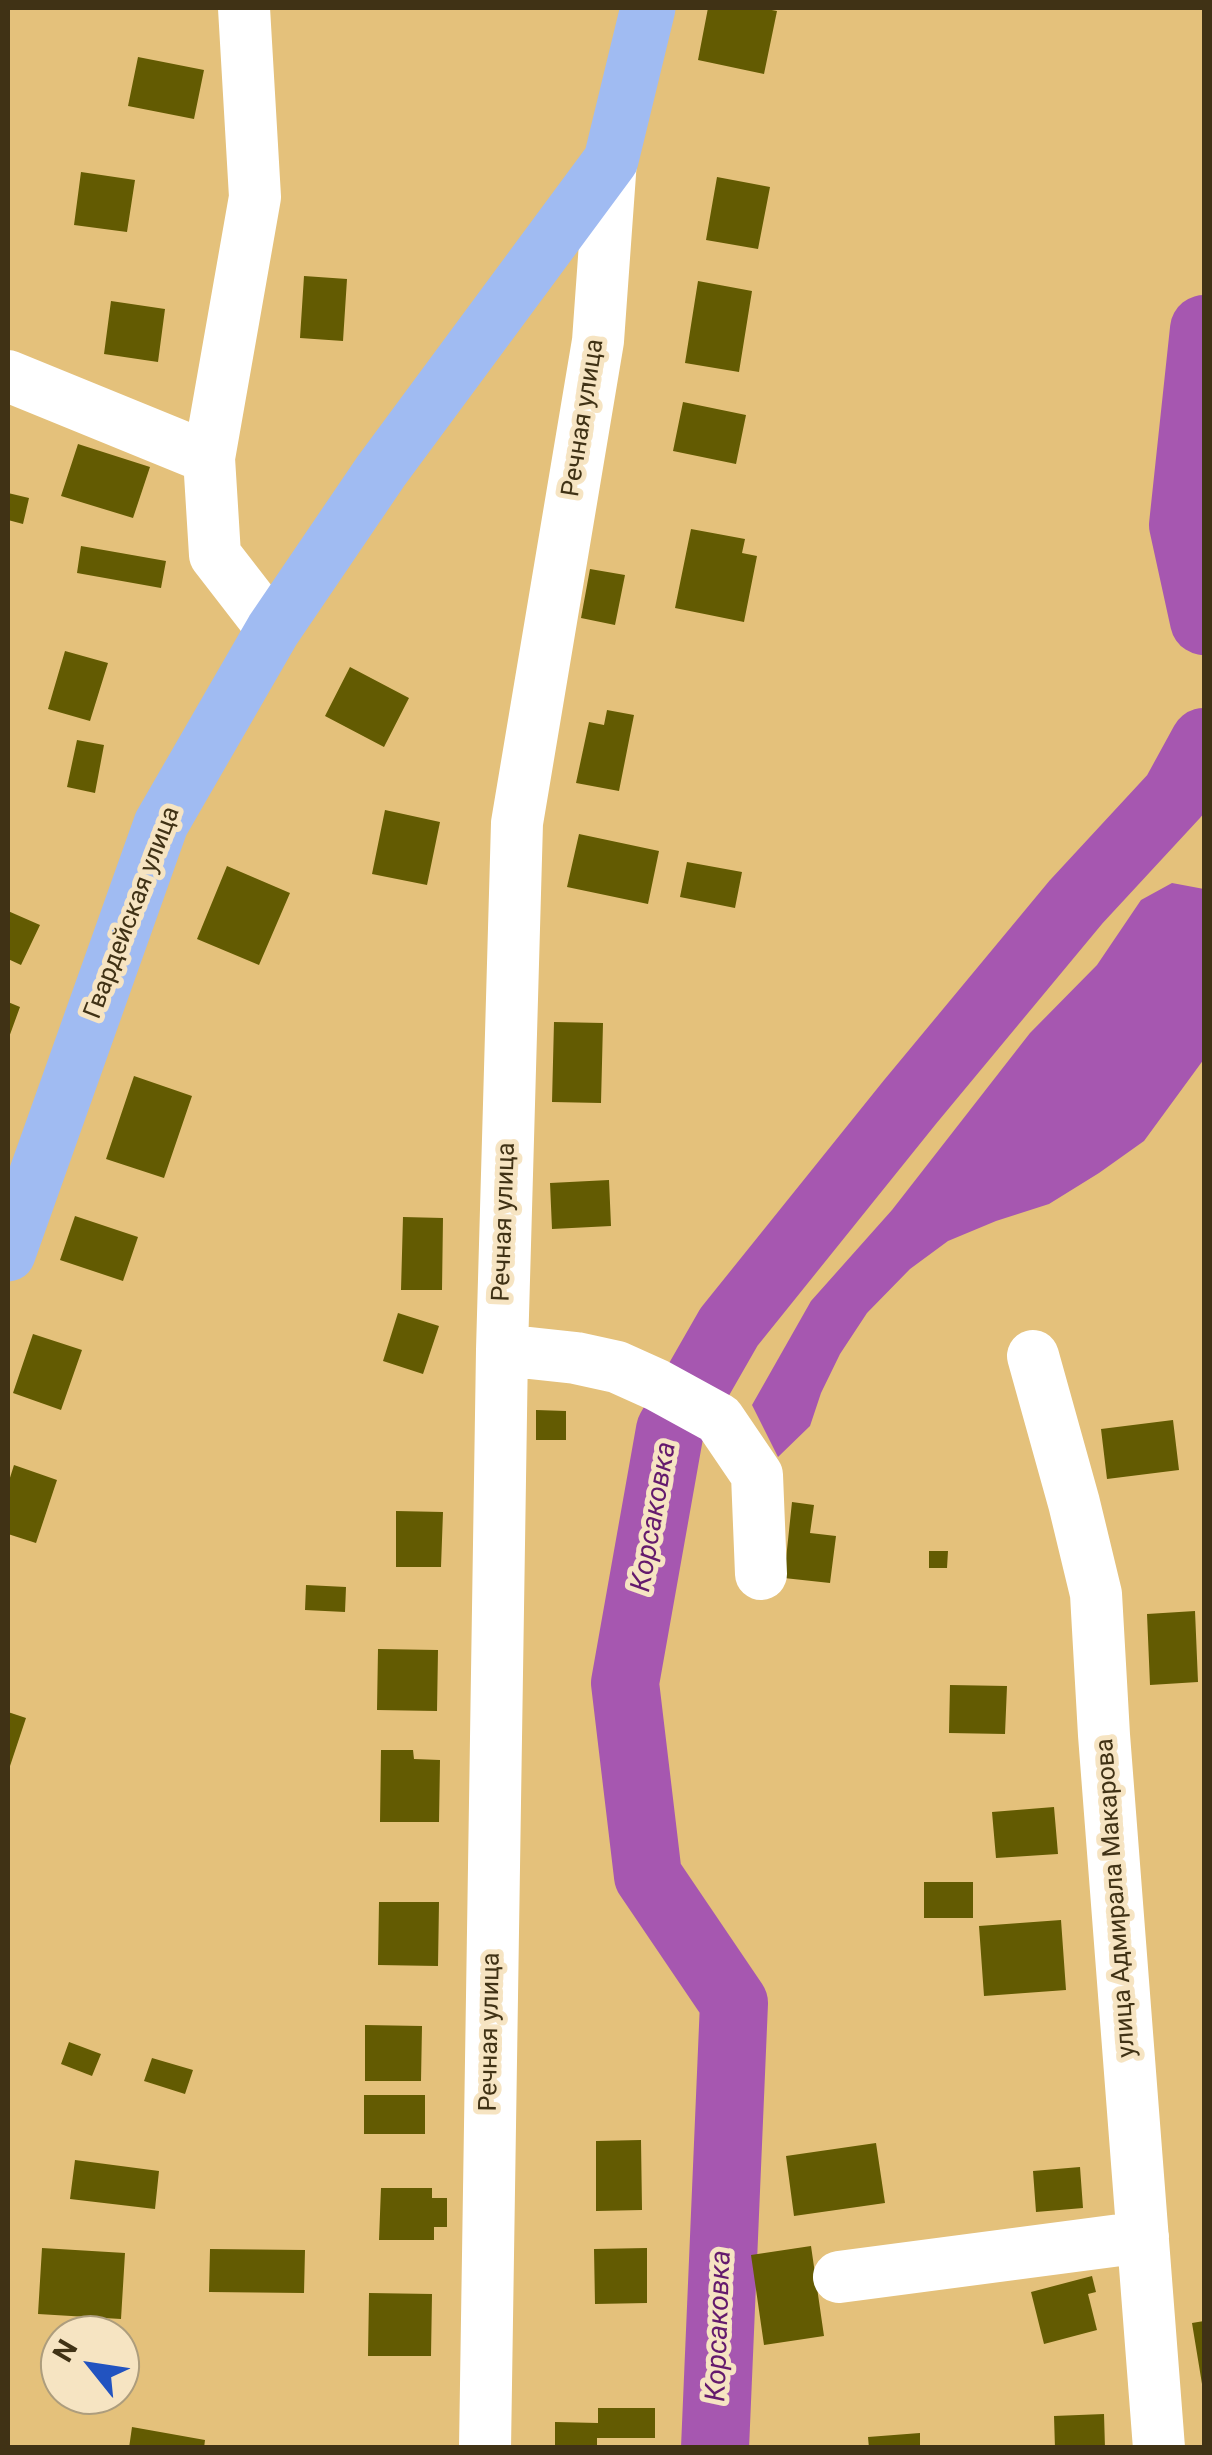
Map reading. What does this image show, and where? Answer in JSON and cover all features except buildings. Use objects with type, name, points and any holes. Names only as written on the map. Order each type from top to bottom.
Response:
[{"type":"main road","name":"Речная улица","points":[[611,160],[648,8]]},
{"type":"main road","name":"Гвардейская улица","points":[[11,1231],[161,824],[273,630],[381,471],[611,160]]},
{"type":"street","points":[[244,8],[255,197],[209,458],[214,555],[273,630]]},
{"type":"street","name":"Речная улица","points":[[484,2448],[502,1350],[517,823],[598,341],[611,160]]},
{"type":"street","points":[[8,376],[209,458]]},
{"type":"street","points":[[502,1350],[618,1367],[719,1419],[756,1475],[761,1574]]},
{"type":"street","name":"улица Адмирала Макарова","points":[[1033,1356],[1096,1594],[1159,2448]]},
{"type":"street","points":[[839,2276],[1143,2237]]},
{"type":"shaded area","points":[[1172,883],[1204,889],[1204,1059],[1144,1141],[1049,1204],[948,1241],[910,1269],[867,1313],[840,1354],[810,1426],[778,1457],[752,1405],[811,1301],[892,1210],[1030,1033],[1097,965],[1141,900]]},
{"type":"waterway","name":"Корсаковка","points":[[1204,329],[1183,525],[1204,621]]},
{"type":"waterway","name":"Корсаковка","points":[[715,2448],[734,2003],[648,1876],[625,1683],[670,1430],[729,1327],[1076,902],[1175,795],[1204,742]]}]
